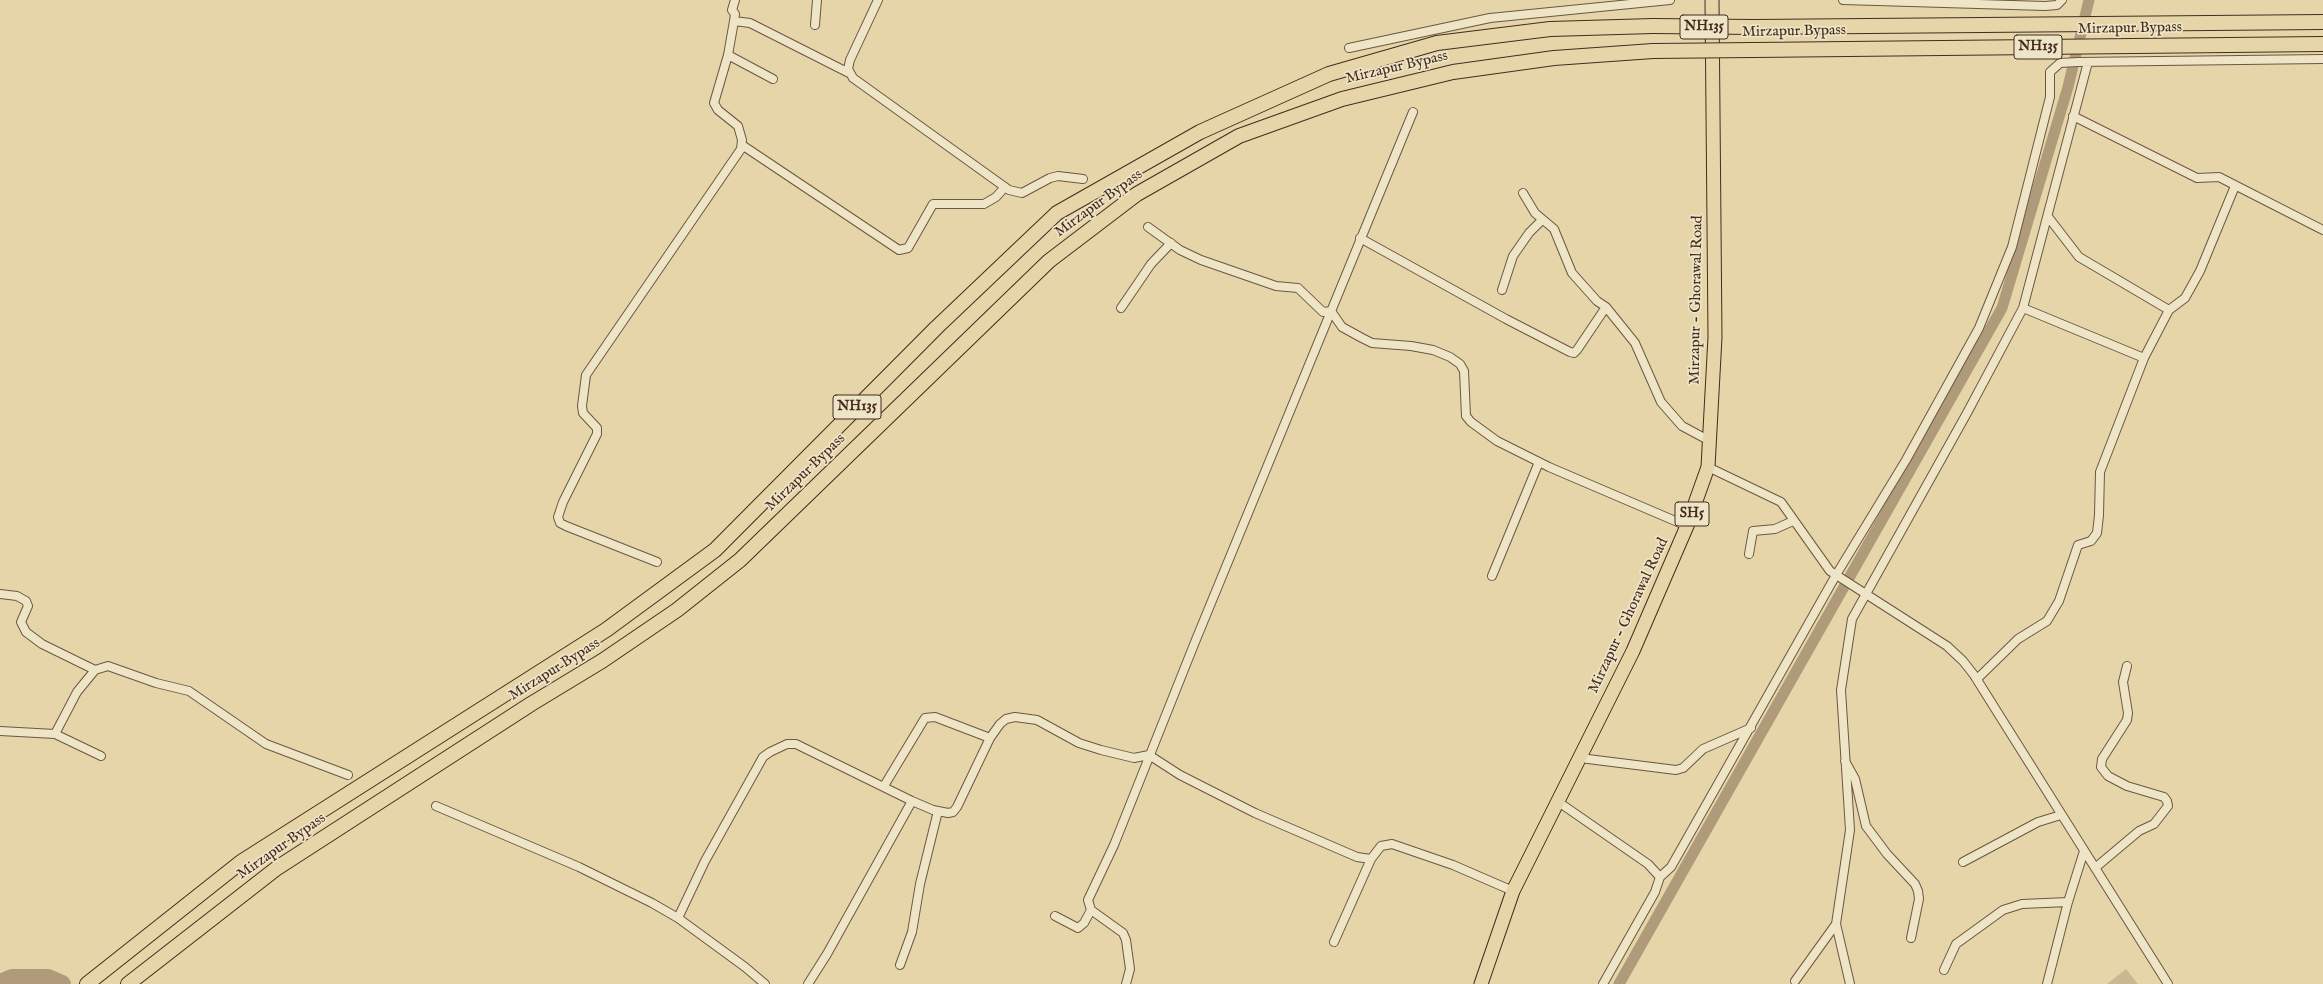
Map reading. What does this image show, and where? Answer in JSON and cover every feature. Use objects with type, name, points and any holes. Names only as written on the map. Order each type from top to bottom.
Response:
[{"type":"highway","name":"Mirzapur Bypass","points":[[87,984],[241,862],[606,630],[715,550],[938,327],[1057,213],[1200,132],[1329,74],[1437,43],[1550,29],[1653,26],[1754,27],[2323,22]]},
{"type":"highway","name":"Mirzapur Bypass","points":[[128,984],[277,868],[531,704],[602,661],[678,610],[740,560],[1049,261],[1137,194],[1240,136],[1342,99],[1453,72],[1554,58],[1653,51],[2323,44]]},
{"type":"main road","name":"Mirzapur - Ghorawal Road","points":[[1481,984],[1513,891],[1633,651],[1688,526],[1708,467],[1715,337],[1712,0]]},
{"type":"street","points":[[735,0],[732,10],[735,14],[728,55],[714,103],[718,110],[738,126],[742,145],[900,250],[908,248],[933,204],[984,204],[996,197],[1005,187]]},
{"type":"street","points":[[814,25],[817,0]]},
{"type":"street","points":[[849,73],[850,60],[878,0]]},
{"type":"street","points":[[1349,48],[1490,18],[1670,0]]},
{"type":"street","points":[[1843,0],[2045,6],[2057,5],[2062,0]]},
{"type":"street","points":[[734,21],[750,23],[849,73],[1005,187],[1022,193],[1050,178],[1058,176],[1083,179]]},
{"type":"street","points":[[728,55],[773,79]]},
{"type":"street","points":[[1603,984],[1655,892],[1660,877],[1671,867],[1906,460],[1979,328],[2012,247],[2050,97],[2050,72],[2060,63],[2078,62],[2323,60]]},
{"type":"street","points":[[1850,984],[1836,924],[1850,830],[1844,760],[1841,690],[1852,619],[1864,594],[1967,413],[2023,308],[2088,62]]},
{"type":"street","points":[[1126,984],[1130,970],[1126,940],[1123,934],[1091,910],[1088,900],[1114,845],[1149,755],[1413,112]]},
{"type":"street","points":[[2073,116],[2197,178],[2204,179],[2215,176],[2323,230]]},
{"type":"street","points":[[656,562],[566,526],[558,521],[563,502],[597,434],[597,428],[583,413],[582,406],[586,375],[648,288],[742,145]]},
{"type":"street","points":[[1976,678],[2018,639],[2047,621],[2059,601],[2072,557],[2078,545],[2091,541],[2096,533],[2099,515],[2100,472],[2144,358],[2168,310],[2184,298],[2198,276],[2235,186]]},
{"type":"street","points":[[1523,193],[1542,220],[1554,230],[1572,273],[1597,301],[1606,307],[1635,343],[1661,402],[1682,426],[1710,441]]},
{"type":"street","points":[[2048,218],[2079,257],[2168,310]]},
{"type":"street","points":[[1502,290],[1513,256],[1529,233],[1542,220]]},
{"type":"street","points":[[1148,227],[1171,243],[1201,260],[1239,275],[1276,286],[1298,288],[1323,312],[1331,311]]},
{"type":"street","points":[[1360,238],[1506,319],[1570,352],[1577,350],[1606,307]]},
{"type":"street","points":[[1121,308],[1151,264],[1171,243]]},
{"type":"street","points":[[2023,308],[2144,358]]},
{"type":"street","points":[[1331,311],[1342,327],[1372,343],[1412,346],[1433,350],[1455,360],[1464,370],[1466,416],[1471,422],[1497,441],[1540,462],[1688,526]]},
{"type":"street","points":[[1492,576],[1540,462]]},
{"type":"street","points":[[1708,467],[1781,502],[1827,568],[1864,594],[1947,646],[1976,678],[2168,984]]},
{"type":"street","points":[[1749,554],[1753,531],[1775,529],[1793,521]]},
{"type":"street","points":[[0,594],[16,596],[26,601],[28,606],[21,622],[26,632],[42,644],[95,670]]},
{"type":"street","points":[[2095,868],[2139,831],[2154,824],[2168,806],[2168,801],[2164,797],[2127,786],[2108,776],[2101,768],[2102,759],[2127,720],[2128,713],[2123,682],[2127,666]]},
{"type":"street","points":[[55,734],[77,692],[95,670],[102,667],[115,667],[156,683],[189,691],[266,744],[348,775]]},
{"type":"street","points":[[884,786],[925,718],[935,717],[990,738]]},
{"type":"street","points":[[678,918],[705,861],[763,758],[770,752],[787,744],[796,744],[884,786],[912,802],[948,813],[953,812],[957,807],[990,738],[1000,724],[1006,719],[1015,717],[1037,720],[1079,743],[1101,750],[1134,758],[1149,755],[1180,775],[1255,813],[1358,857],[1372,859]]},
{"type":"street","points":[[1580,758],[1676,770],[1683,768],[1703,749],[1751,728]]},
{"type":"street","points":[[0,731],[55,734],[101,756]]},
{"type":"street","points":[[1844,760],[1855,780],[1866,826],[1887,854],[1915,884],[1918,891],[1919,900],[1911,938]]},
{"type":"street","points":[[1557,801],[1648,864],[1660,877]]},
{"type":"street","points":[[808,984],[827,954],[912,802]]},
{"type":"street","points":[[436,806],[579,867],[678,918],[745,967],[765,984]]},
{"type":"street","points":[[900,965],[912,932],[922,877],[938,811]]},
{"type":"street","points":[[1963,862],[2019,832],[2062,815]]},
{"type":"street","points":[[1334,942],[1372,859],[1381,846],[1392,844],[1453,865],[1513,891]]},
{"type":"street","points":[[2047,984],[2068,902],[2084,851]]},
{"type":"street","points":[[1944,970],[1956,944],[2003,910],[2022,904],[2068,902]]},
{"type":"street","points":[[1055,916],[1080,927],[1091,910]]},
{"type":"street","points":[[1795,981],[1836,924]]},
{"type":"shaded area","points":[[2126,969],[2138,984],[2107,984]]},
{"type":"waterway","points":[[1619,984],[2002,308],[2068,87],[2089,0]]},
{"type":"waterway","points":[[0,983],[12,978],[48,978],[62,984]]}]
